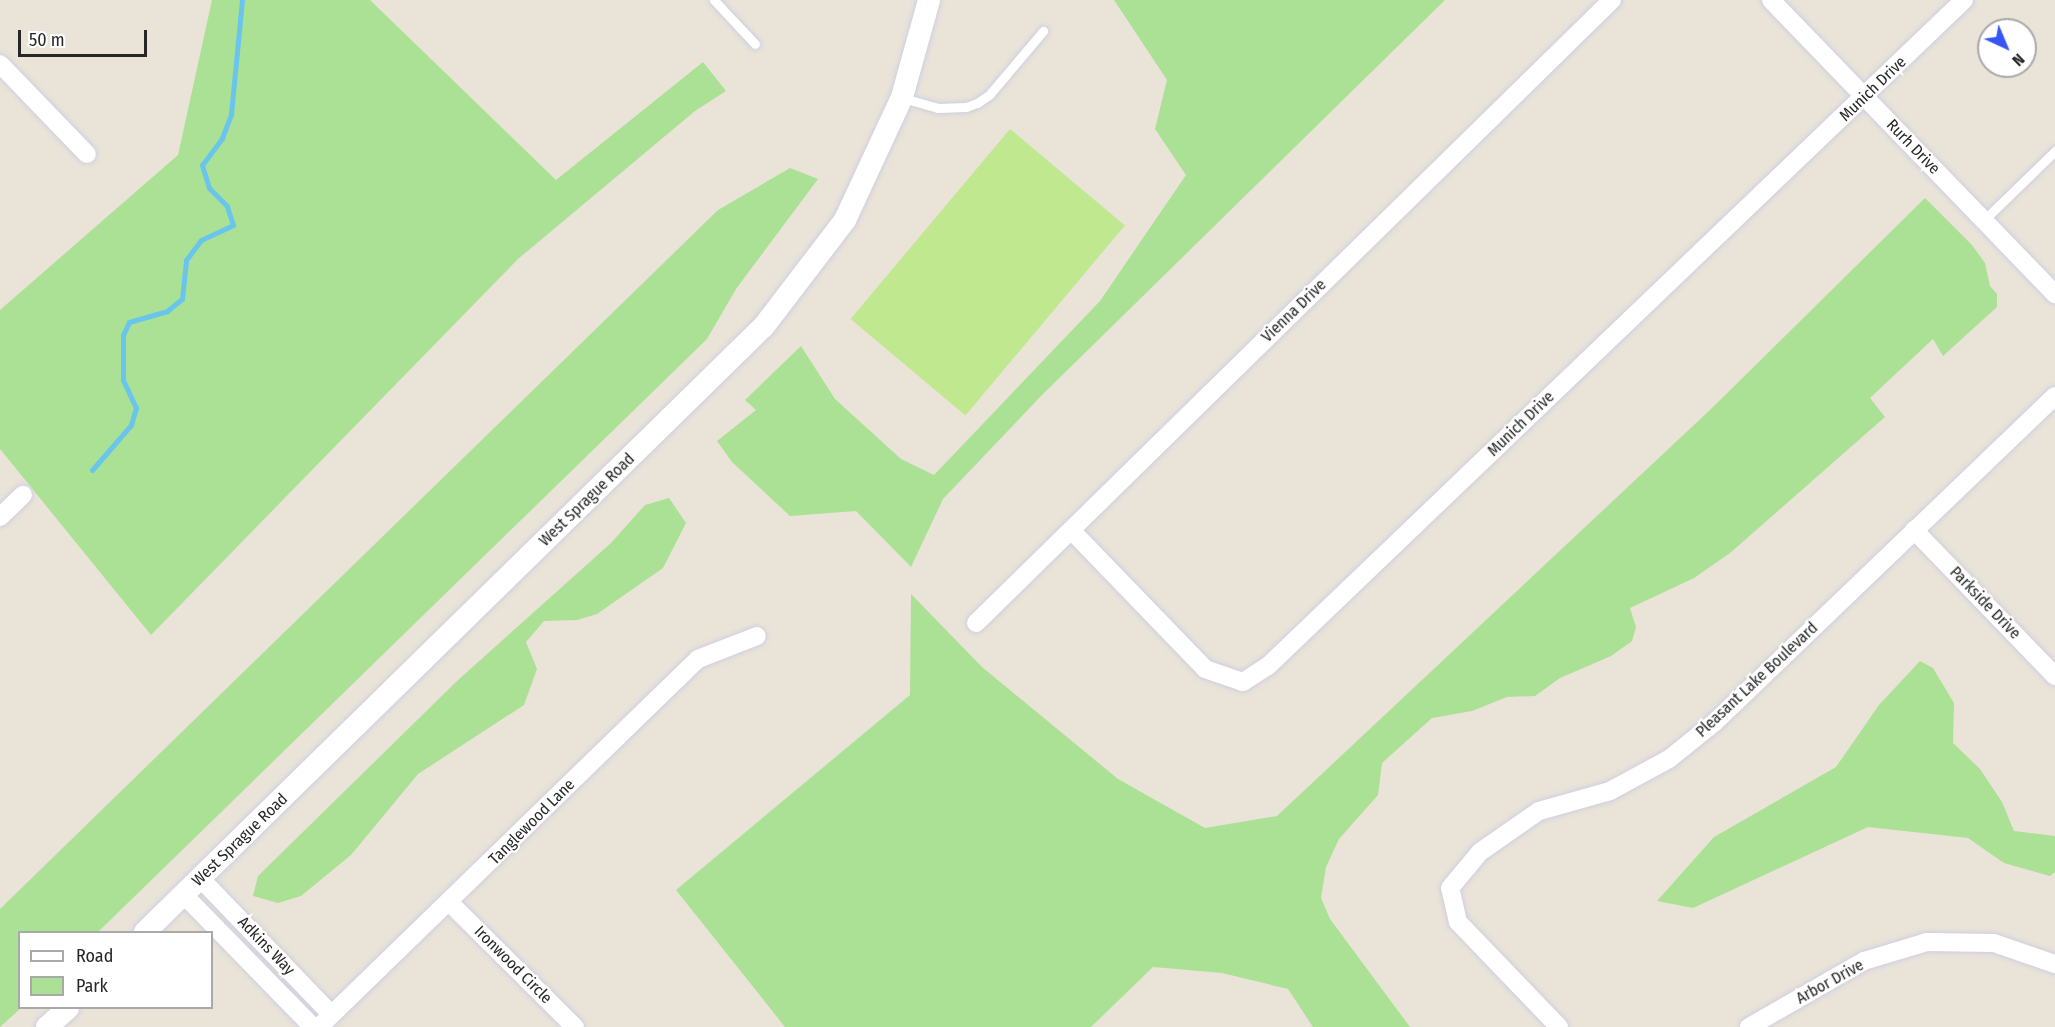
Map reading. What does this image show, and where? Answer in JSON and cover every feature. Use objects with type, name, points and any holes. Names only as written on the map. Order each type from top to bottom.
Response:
[{"type":"street","name":"West Sprague Road","points":[[147,931],[764,326],[844,220],[902,97],[929,0]]},
{"type":"street","name":"Vienna Drive","points":[[976,623],[1612,0]]},
{"type":"street","name":"Rurh Drive","points":[[1771,0],[2055,294]]},
{"type":"street","name":"Munich Drive","points":[[1071,530],[1206,669],[1243,682],[1268,666],[1964,0]]},
{"type":"street","points":[[4,75],[87,154]]},
{"type":"street","name":"Pleasant Lake Boulevard","points":[[1559,1027],[1458,922],[1450,888],[1480,852],[1539,811],[1610,791],[1669,759],[1715,722],[2055,396]]},
{"type":"street","points":[[0,517],[23,495]]},
{"type":"street","name":"Parkside Drive","points":[[1914,530],[2055,676]]},
{"type":"street","name":"Tanglewood Lane","points":[[325,1021],[450,903],[698,659],[757,636]]},
{"type":"street","name":"Adkins Way","points":[[201,879],[325,1021]]},
{"type":"street","name":"Adkins Way","points":[[184,895],[313,1027]]},
{"type":"street","name":"Ironwood Circle","points":[[450,903],[575,1027]]},
{"type":"street","name":"Arbor Drive","points":[[1749,1027],[1864,962],[1927,942],[1994,943],[2055,964]]},
{"type":"street","points":[[47,1027],[67,1009]]},
{"type":"lane","points":[[714,0],[755,44]]},
{"type":"lane","points":[[902,97],[938,108],[966,107],[977,103],[989,95],[1043,31]]},
{"type":"lane","points":[[1984,220],[2055,151]]},
{"type":"green space","points":[[212,0],[370,0],[556,180],[703,62],[726,91],[695,111],[518,259],[151,635],[0,449],[0,310],[178,155]]},
{"type":"green space","points":[[1114,0],[1445,0],[1042,395],[943,499],[911,567],[856,511],[790,516],[732,462],[717,441],[756,410],[745,400],[801,346],[835,399],[901,459],[934,475],[1100,301],[1186,175],[1155,129],[1167,80]]},
{"type":"green space","points":[[1010,129],[1125,225],[965,415],[851,319]]},
{"type":"green space","points":[[790,168],[818,179],[736,289],[707,339],[99,931],[18,931],[18,1009],[20,1009],[0,1027],[0,909],[718,210]]},
{"type":"green space","points":[[1925,198],[1972,245],[1985,263],[1990,286],[1997,294],[1997,307],[1943,356],[1933,339],[1870,398],[1885,417],[1730,553],[1694,578],[1630,608],[1636,627],[1632,641],[1611,656],[1560,678],[1535,696],[1507,697],[1472,711],[1432,718],[1382,763],[1378,795],[1339,839],[1326,867],[1321,898],[1330,919],[1410,1027],[1313,1027],[1288,989],[1222,973],[1153,967],[1091,1027],[785,1027],[676,890],[910,695],[911,594],[982,667],[1118,779],[1205,828],[1277,816],[1711,409]]},
{"type":"green space","points":[[669,498],[686,523],[663,568],[597,614],[577,620],[544,621],[526,642],[537,669],[524,705],[418,774],[351,855],[301,896],[278,903],[253,896],[258,876],[457,681],[611,543],[645,505]]},
{"type":"green space","points":[[1920,661],[1933,668],[1954,703],[1953,743],[1980,769],[2002,802],[2014,831],[2055,836],[2055,872],[2050,876],[2004,863],[1968,838],[1868,827],[1693,908],[1657,901],[1714,837],[1836,767],[1879,705]]},
{"type":"waterway","points":[[92,470],[131,425],[136,408],[123,380],[123,335],[129,322],[167,311],[182,299],[186,260],[201,240],[233,225],[227,206],[209,188],[202,165],[222,138],[231,114],[242,0]]}]
